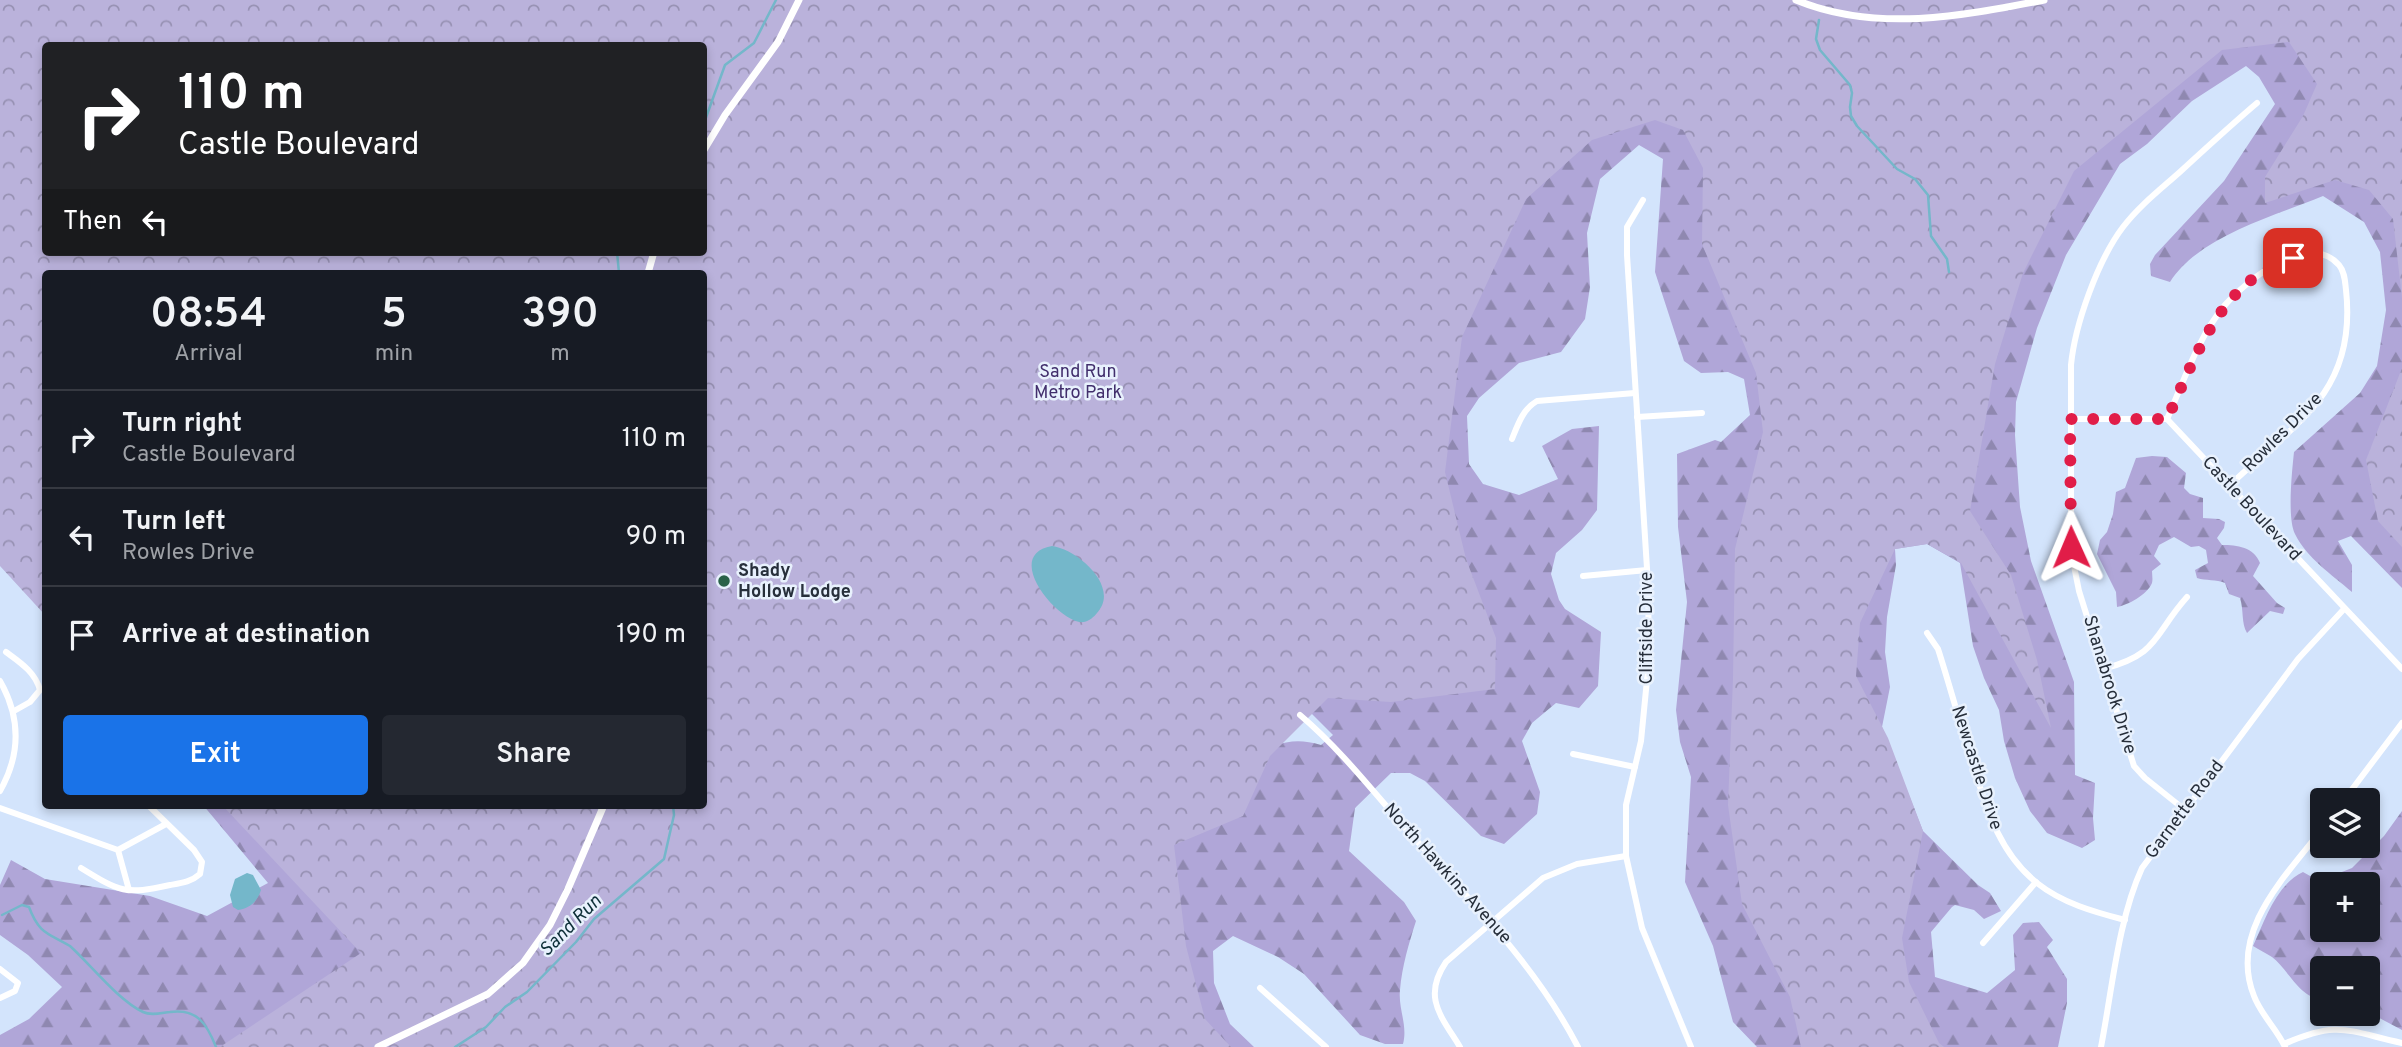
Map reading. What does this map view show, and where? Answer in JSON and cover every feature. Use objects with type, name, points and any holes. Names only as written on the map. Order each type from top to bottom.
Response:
[{"type":"street","points":[[707,145],[774,48],[799,0]]},
{"type":"street","points":[[1796,0],[1846,16],[1904,20],[1940,17],[2044,0]]},
{"type":"street","name":"Shanabrook Drive","points":[[2185,810],[2134,766],[2080,592],[2073,561],[2071,527],[2071,365],[2076,330],[2115,238],[2140,207],[2257,103]]},
{"type":"street","name":"Cliffside Drive","points":[[1643,200],[1627,228],[1647,570],[1649,660],[1644,716],[1626,805],[1626,856],[1642,928],[1691,1047]]},
{"type":"street","name":"Rowles Drive","points":[[2167,419],[2213,320],[2247,284],[2278,262],[2308,254],[2320,254],[2339,264],[2346,286],[2347,322],[2346,338],[2336,372],[2313,407],[2229,486]]},
{"type":"street","points":[[1511,439],[1529,405],[1537,401],[1635,393]]},
{"type":"street","points":[[1637,417],[1702,413]]},
{"type":"street","points":[[2070,419],[2167,419]]},
{"type":"street","name":"Castle Boulevard","points":[[2167,419],[2402,669]]},
{"type":"street","points":[[1583,576],[1647,570]]},
{"type":"street","points":[[2104,669],[2124,664],[2146,651],[2162,634],[2176,609],[2187,597]]},
{"type":"street","name":"Garnette Road","points":[[2101,1047],[2125,920],[2142,868],[2298,659],[2344,609]]},
{"type":"street","name":"Newcastle Drive","points":[[1927,633],[1938,649],[1982,798],[1997,833],[2020,866],[2036,882],[2068,902],[2125,920]]},
{"type":"street","points":[[6,652],[37,679],[40,690],[30,702],[14,711]]},
{"type":"street","points":[[0,681],[14,711],[16,728],[14,758],[0,791]]},
{"type":"street","name":"North Hawkins Avenue","points":[[1300,715],[1368,784],[1520,956],[1549,996],[1578,1047]]},
{"type":"street","points":[[2353,788],[2402,723]]},
{"type":"street","points":[[1573,754],[1635,767]]},
{"type":"street","points":[[0,808],[118,850],[166,824]]},
{"type":"street","points":[[81,868],[113,887],[138,892],[192,881],[201,874],[202,862],[194,850],[152,809]]},
{"type":"street","points":[[378,1047],[488,994],[523,963],[556,913],[602,809]]},
{"type":"street","points":[[2310,845],[2266,904],[2250,939],[2247,968],[2252,993],[2284,1045],[2318,1030],[2339,1028],[2402,1043]]},
{"type":"street","points":[[118,850],[129,890]]},
{"type":"street","points":[[1460,1047],[1436,1006],[1433,995],[1435,984],[1446,962],[1543,878],[1577,864],[1626,856]]},
{"type":"street","points":[[1983,943],[2036,882]]},
{"type":"street","points":[[0,969],[18,983],[15,991],[0,999]]},
{"type":"street","points":[[1260,988],[1326,1047]]},
{"type":"green space","name":"Sand Run Metro Park","points":[[0,0],[2402,0],[2402,298],[2393,219],[2369,190],[2335,180],[2265,203],[2265,177],[2303,116],[2317,84],[2289,42],[2222,50],[2074,171],[2023,273],[1995,364],[1970,511],[2011,575],[2037,660],[2051,728],[1961,563],[1927,544],[1895,549],[1860,623],[1856,676],[1888,738],[1923,831],[1902,938],[1909,982],[1939,1043],[1944,1047],[1801,1047],[1790,997],[1742,904],[1728,805],[1735,549],[1763,432],[1756,373],[1702,244],[1703,168],[1683,130],[1655,120],[1592,140],[1526,199],[1462,337],[1445,472],[1466,559],[1496,638],[1495,689],[1391,702],[1328,698],[1270,756],[1243,816],[1174,845],[1186,946],[1205,1019],[1231,1047],[220,1047],[361,953],[226,809],[707,809],[707,270],[42,270],[42,612],[0,566]]},
{"type":"green space","name":"Sand Run Metro Park","points":[[2402,0],[2402,588],[2351,536],[2338,541],[2352,565],[2352,592],[2306,551],[2295,534],[2291,517],[2294,452],[2360,393],[2377,366],[2386,310],[2380,252],[2364,222],[2323,196],[2218,240],[2183,266],[2170,282],[2151,276],[2150,264],[2155,255],[2224,181],[2275,104],[2259,77],[2246,66],[2192,101],[2147,144],[2120,164],[2066,255],[2037,328],[2016,402],[2015,435],[2020,507],[2031,561],[2074,682],[2075,775],[2095,783],[2095,840],[2082,848],[2047,833],[2030,811],[2015,778],[2004,741],[1999,710],[1973,646],[1960,563],[1927,544],[1895,549],[1896,565],[1887,617],[1885,652],[1890,687],[1882,727],[1923,831],[1978,885],[1990,893],[2001,911],[1984,919],[1974,910],[1955,905],[1952,907],[1931,932],[1935,977],[1987,993],[2015,970],[2013,935],[2023,923],[2039,922],[2053,940],[2047,947],[2067,979],[2067,1003],[2058,1047],[1757,1047],[1733,1022],[1713,946],[1685,882],[1691,777],[1680,742],[1676,710],[1687,602],[1678,527],[1677,454],[1715,440],[1721,442],[1750,415],[1744,379],[1728,372],[1701,373],[1684,361],[1655,272],[1663,159],[1639,145],[1600,179],[1587,233],[1590,287],[1585,319],[1561,352],[1519,363],[1479,398],[1467,416],[1469,464],[1483,484],[1519,495],[1558,479],[1542,446],[1572,429],[1599,426],[1597,510],[1582,530],[1556,553],[1551,574],[1559,600],[1565,609],[1601,632],[1598,686],[1579,708],[1556,703],[1532,723],[1522,741],[1540,792],[1537,814],[1504,844],[1481,836],[1425,781],[1410,773],[1391,773],[1355,808],[1349,851],[1404,902],[1416,921],[1404,963],[1400,990],[1403,1044],[1385,1044],[1360,1035],[1304,974],[1278,957],[1233,936],[1213,951],[1214,983],[1230,1024],[1254,1047],[0,1047],[0,1035],[29,1019],[62,987],[28,955],[0,935],[0,885],[11,860],[45,879],[150,896],[207,916],[268,883],[206,809],[707,809],[707,270],[45,270],[43,256],[707,256],[707,42],[42,42],[42,250],[0,4]],"holes":[[[1301,703],[1333,735],[1321,745],[1297,741],[1273,746]]]},
{"type":"green space","points":[[2402,368],[2402,547],[2378,521],[2366,460]]},
{"type":"green space","points":[[2167,457],[2186,473],[2184,488],[2190,494],[2203,498],[2203,518],[2225,522],[2217,538],[2222,545],[2244,548],[2254,553],[2260,563],[2253,576],[2277,603],[2285,608],[2283,614],[2270,611],[2247,633],[2240,598],[2229,594],[2225,583],[2197,578],[2195,570],[2208,563],[2206,550],[2199,546],[2191,547],[2174,537],[2159,545],[2154,556],[2161,564],[2152,571],[2152,582],[2146,592],[2117,607],[2116,592],[2097,554],[2100,540],[2107,532],[2113,514],[2116,492],[2125,488],[2136,458]]},
{"type":"green space","points":[[2402,811],[2402,1030],[2380,1018],[2380,956],[2310,956],[2310,996],[2278,962],[2253,946],[2278,894],[2285,885],[2303,872],[2310,876],[2310,942],[2380,942],[2380,872],[2342,872],[2352,868],[2362,858],[2380,858],[2380,840]]},
{"type":"water","points":[[1052,546],[1073,554],[1084,562],[1100,581],[1104,592],[1103,603],[1088,621],[1074,620],[1062,613],[1040,589],[1033,575],[1032,562],[1038,552]]},
{"type":"water","points":[[247,873],[253,875],[261,890],[252,904],[238,910],[233,907],[230,895],[235,879]]},
{"type":"waterway","name":"Sand Run","points":[[707,115],[725,65],[754,43],[776,0]]},
{"type":"waterway","points":[[1819,20],[1816,39],[1820,50],[1850,85],[1851,116],[1857,126],[1897,169],[1915,179],[1928,195],[1931,236],[1947,259],[1949,272]]},
{"type":"waterway","name":"Sand Run","points":[[617,256],[619,270]]},
{"type":"waterway","name":"Sand Run","points":[[455,1047],[486,1027],[505,1007],[527,992],[576,942],[594,919],[664,859],[673,809]]},
{"type":"waterway","points":[[2,915],[22,905],[29,907],[41,928],[70,946],[114,991],[134,1006],[149,1014],[179,1011],[194,1015],[205,1025],[216,1047]]},
{"type":"place","name":"Shady Hollow Lodge","points":[[724,581]]},
{"type":"route","points":[[2071,547],[2070,419],[2167,419],[2213,320],[2261,272],[2278,262],[2293,258]]}]
